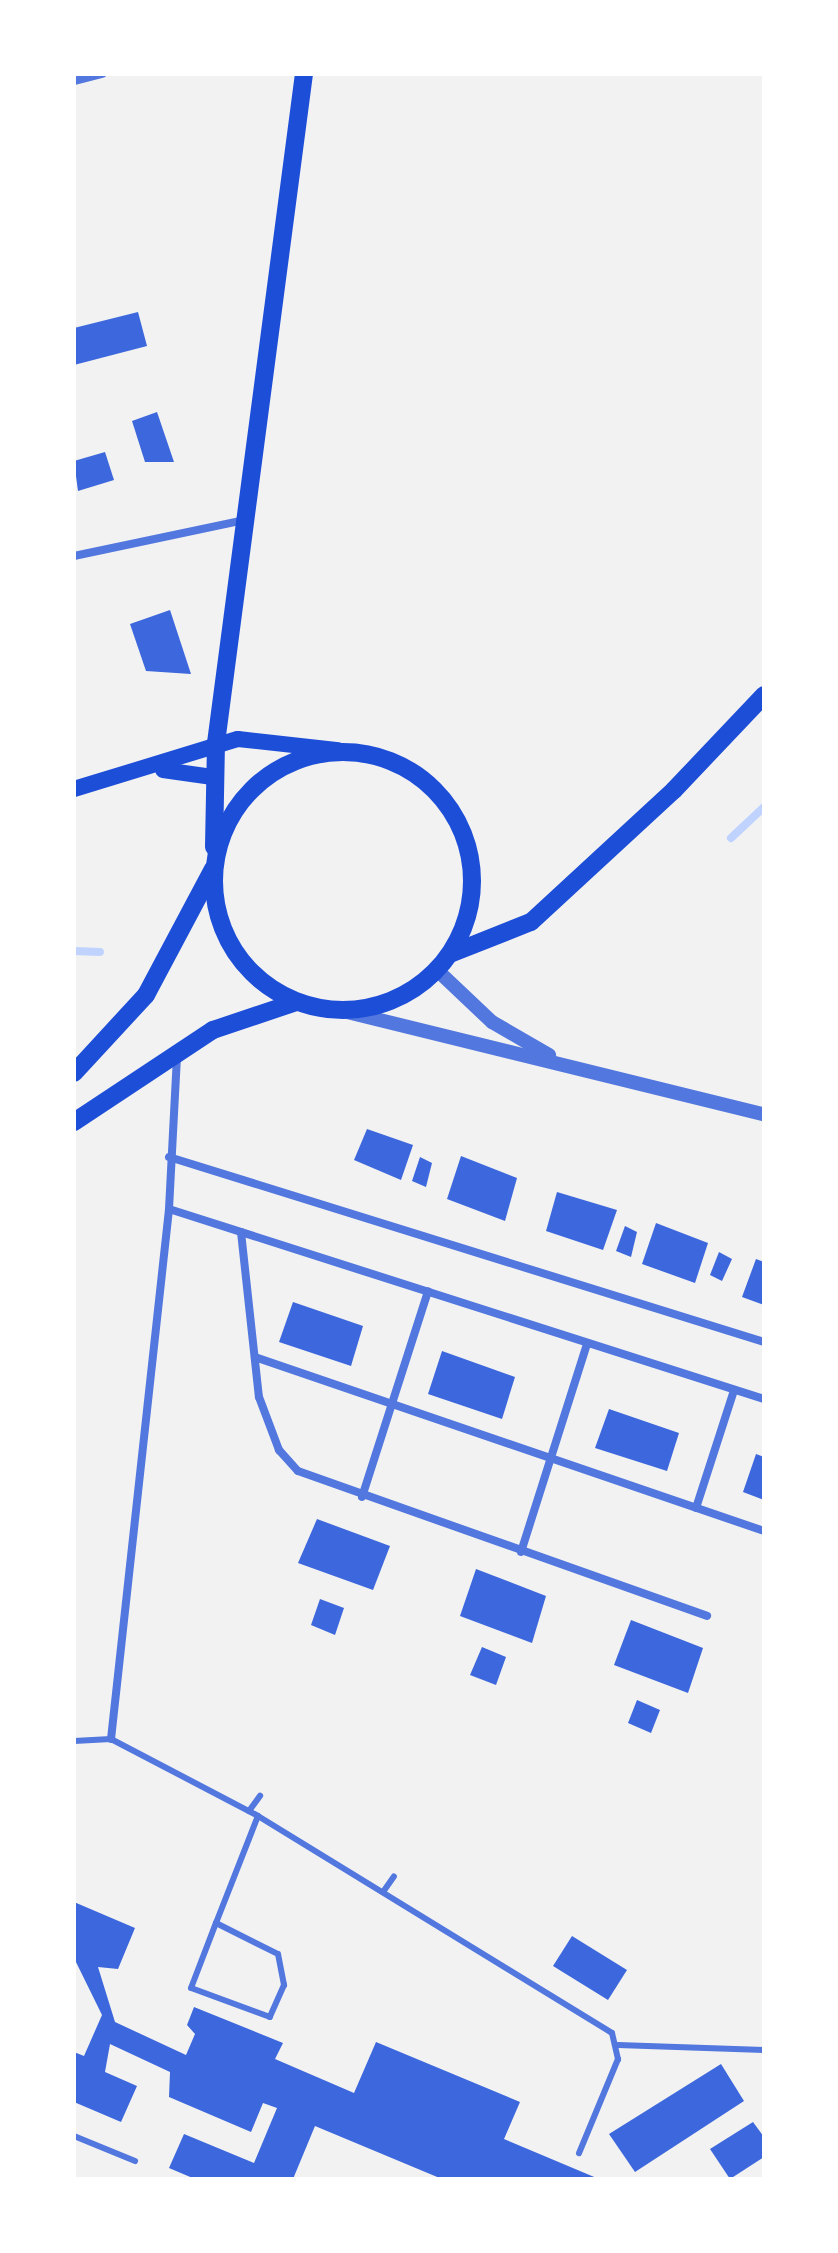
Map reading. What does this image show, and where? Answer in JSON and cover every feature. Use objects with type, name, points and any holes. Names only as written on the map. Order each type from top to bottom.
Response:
[{"type":"main road","points":[[74,789],[137,772],[216,743],[338,750],[407,767],[457,818],[473,887],[450,954],[437,970],[409,993],[339,1010],[296,1002],[258,978],[229,945],[213,896],[216,743],[249,520],[304,74]]},
{"type":"main road","points":[[450,954],[531,922],[674,790],[764,695]]},
{"type":"main road","points":[[74,1073],[146,995],[214,863],[244,795],[303,756],[338,750]]},
{"type":"main road","points":[[137,772],[183,769],[213,777]]},
{"type":"main road","points":[[74,1122],[178,1053],[247,1015],[296,1002]]},
{"type":"street","points":[[74,81],[102,74]]},
{"type":"street","points":[[74,556],[249,520]]},
{"type":"street","points":[[437,970],[492,1022],[575,1068]]},
{"type":"street","points":[[339,1010],[764,1114]]},
{"type":"street","points":[[111,1739],[169,1209],[169,1157],[178,1053]]},
{"type":"street","points":[[169,1157],[764,1342]]},
{"type":"street","points":[[169,1209],[764,1399]]},
{"type":"street","points":[[241,1232],[259,1397],[279,1450],[298,1471],[362,1497],[707,1616]]},
{"type":"street","points":[[362,1497],[428,1291]]},
{"type":"street","points":[[521,1552],[587,1344]]},
{"type":"street","points":[[255,1357],[764,1531]]},
{"type":"street","points":[[696,1508],[734,1390]]},
{"type":"lane","points":[[74,1741],[111,1739],[249,1811],[601,2024],[618,2045],[614,2073],[579,2153]]},
{"type":"lane","points":[[249,1811],[260,1796]]},
{"type":"lane","points":[[216,1923],[278,1954],[284,1985],[270,2017],[191,1988],[216,1923],[258,1816]]},
{"type":"lane","points":[[383,1892],[394,1876]]},
{"type":"lane","points":[[618,2045],[764,2050]]},
{"type":"lane","points":[[74,2136],[135,2161]]},
{"type":"building","points":[[138,312],[147,346],[74,365],[74,328]]},
{"type":"building","points":[[157,412],[174,462],[145,462],[132,421]]},
{"type":"building","points":[[105,452],[114,480],[78,491],[74,461]]},
{"type":"building","points":[[170,610],[191,674],[146,671],[130,624]]},
{"type":"building","points":[[367,1129],[413,1145],[401,1180],[354,1160]]},
{"type":"building","points":[[461,1156],[517,1178],[505,1221],[447,1199]]},
{"type":"building","points":[[420,1157],[432,1163],[426,1187],[412,1181]]},
{"type":"building","points":[[557,1192],[617,1210],[603,1250],[546,1231]]},
{"type":"building","points":[[656,1223],[708,1243],[695,1283],[642,1264]]},
{"type":"building","points":[[625,1226],[637,1232],[631,1257],[616,1251]]},
{"type":"building","points":[[719,1252],[732,1259],[722,1281],[710,1275]]},
{"type":"building","points":[[756,1259],[764,1262],[764,1305],[742,1297]]},
{"type":"building","points":[[293,1302],[363,1326],[351,1366],[279,1342]]},
{"type":"building","points":[[442,1351],[515,1377],[502,1419],[428,1394]]},
{"type":"building","points":[[609,1409],[679,1433],[667,1471],[595,1448]]},
{"type":"building","points":[[756,1454],[764,1457],[764,1500],[743,1492]]},
{"type":"building","points":[[317,1519],[390,1546],[373,1590],[298,1563]]},
{"type":"building","points":[[476,1569],[546,1596],[532,1643],[460,1616]]},
{"type":"building","points":[[320,1599],[344,1608],[335,1635],[311,1625]]},
{"type":"building","points":[[631,1620],[703,1648],[688,1693],[614,1665]]},
{"type":"building","points":[[482,1647],[506,1657],[496,1685],[470,1675]]},
{"type":"building","points":[[637,1700],[660,1710],[651,1733],[628,1723]]},
{"type":"building","points":[[74,1902],[135,1928],[118,1969],[98,1967],[115,2022],[186,2055],[195,2034],[187,2025],[194,2007],[283,2043],[275,2059],[354,2093],[376,2042],[520,2102],[504,2139],[599,2179],[442,2179],[315,2126],[293,2179],[195,2179],[169,2168],[184,2134],[254,2163],[277,2108],[263,2103],[251,2132],[169,2097],[170,2072],[110,2044],[105,2072],[137,2086],[121,2122],[74,2102],[74,2052],[84,2056],[102,2015],[74,1958]]},
{"type":"building","points":[[572,1936],[627,1970],[608,2000],[553,1966]]},
{"type":"building","points":[[721,2064],[744,2101],[635,2172],[609,2134]]},
{"type":"building","points":[[753,2122],[764,2137],[764,2157],[730,2179],[710,2149]]},
{"type":"waterway","points":[[731,838],[764,807]]},
{"type":"waterway","points":[[74,951],[100,952]]}]
